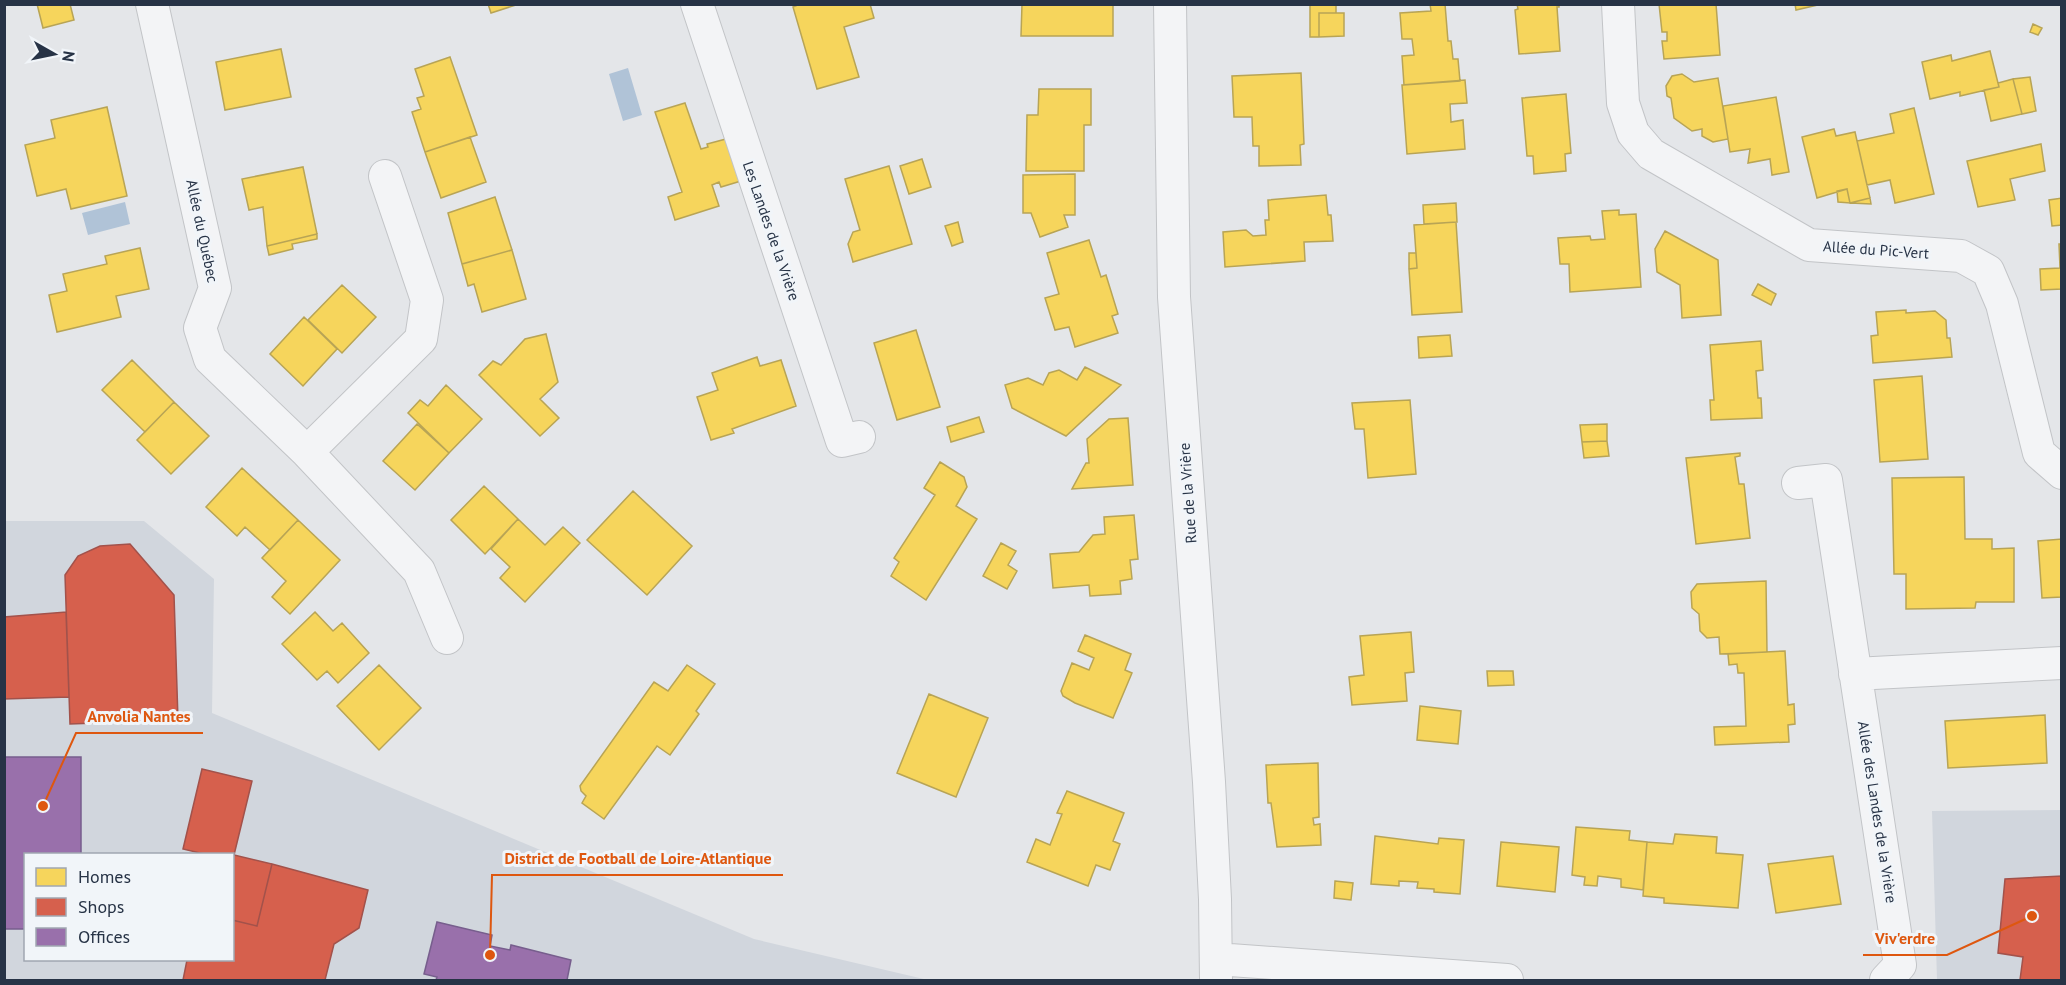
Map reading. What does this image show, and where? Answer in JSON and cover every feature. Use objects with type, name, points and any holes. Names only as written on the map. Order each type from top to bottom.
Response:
[{"type":"street","name":"Allée du Québec","points":[[152,4],[215,288],[200,328],[210,359],[307,452],[419,571],[447,638]]},
{"type":"street","name":"Les Landes de la Vrière","points":[[697,4],[842,441],[859,436]]},
{"type":"street","name":"Rue de la Vrière","points":[[1170,4],[1174,297],[1208,770],[1215,899],[1216,970]]},
{"type":"street","name":"Allée du Pic-Vert","points":[[1618,4],[1623,103],[1633,133],[1651,154],[1809,245],[1961,256],[1988,271],[2002,304],[2038,453],[2061,472]]},
{"type":"street","points":[[307,452],[421,339],[427,300],[385,176]]},
{"type":"street","name":"Allée des Landes de la Vrière","points":[[1798,483],[1826,480],[1900,965],[1886,981]]},
{"type":"street","points":[[1855,674],[2061,663]]},
{"type":"street","points":[[1216,970],[1507,981]]},
{"type":"shaded area","points":[[4,521],[144,521],[214,579],[212,713],[754,939],[928,980],[5,980]]},
{"type":"shaded area","points":[[2061,810],[2061,980],[1937,980],[1932,811]]},
{"type":"water","points":[[628,68],[642,115],[623,121],[609,74]]},
{"type":"water","points":[[125,202],[130,224],[88,235],[82,213]]},
{"type":"building: Homes","points":[[37,4],[70,4],[74,20],[43,28]]},
{"type":"building: Homes","points":[[488,4],[519,4],[491,13]]},
{"type":"building: Homes","points":[[800,4],[870,4],[874,18],[844,27],[859,77],[817,89],[793,7]]},
{"type":"building: Homes","points":[[1022,4],[1113,4],[1113,36],[1021,36]]},
{"type":"building: Homes","points":[[1310,4],[1336,4],[1336,13],[1319,13],[1319,37],[1310,37]]},
{"type":"building: Homes","points":[[1430,4],[1445,4],[1448,41],[1451,41],[1453,59],[1458,59],[1460,81],[1404,85],[1402,56],[1414,55],[1412,39],[1402,39],[1400,13],[1431,11]]},
{"type":"building: Homes","points":[[1517,4],[1559,4],[1557,7],[1560,51],[1519,54],[1515,10],[1518,9]]},
{"type":"building: Homes","points":[[1659,4],[1716,4],[1720,55],[1664,59],[1662,41],[1667,41],[1667,32],[1662,32]]},
{"type":"building: Homes","points":[[1795,4],[1822,4],[1796,10]]},
{"type":"building: Homes","points":[[1319,13],[1344,13],[1344,36],[1319,37]]},
{"type":"building: Homes","points":[[2033,24],[2042,28],[2038,35],[2030,32]]},
{"type":"building: Homes","points":[[281,49],[291,97],[225,110],[216,62]]},
{"type":"building: Homes","points":[[1990,51],[1999,87],[1960,96],[1960,92],[1930,99],[1922,62],[1951,55],[1952,61]]},
{"type":"building: Homes","points":[[450,57],[477,135],[425,152],[412,112],[421,109],[417,98],[424,96],[415,69]]},
{"type":"building: Homes","points":[[1301,73],[1304,144],[1300,145],[1301,165],[1259,166],[1259,146],[1253,146],[1252,117],[1234,117],[1232,76]]},
{"type":"building: Homes","points":[[1682,74],[1694,82],[1718,78],[1728,139],[1713,142],[1702,136],[1702,129],[1692,131],[1674,118],[1671,98],[1667,96],[1666,86],[1672,76]]},
{"type":"building: Homes","points":[[2030,77],[2036,111],[2022,114],[2013,79]]},
{"type":"building: Homes","points":[[2013,79],[2022,114],[1991,121],[1984,90],[1999,87],[1998,83]]},
{"type":"building: Homes","points":[[1465,80],[1467,103],[1450,104],[1451,122],[1463,120],[1465,149],[1407,154],[1402,85]]},
{"type":"building: Homes","points":[[1039,89],[1091,89],[1091,125],[1084,125],[1084,171],[1026,171],[1027,115],[1038,115]]},
{"type":"building: Homes","points":[[1566,94],[1571,153],[1565,154],[1566,171],[1534,174],[1533,156],[1527,156],[1522,98]]},
{"type":"building: Homes","points":[[1776,97],[1789,172],[1772,175],[1770,159],[1748,163],[1750,149],[1730,152],[1723,106]]},
{"type":"building: Homes","points":[[685,103],[701,149],[708,147],[707,144],[726,139],[741,181],[721,187],[719,182],[712,185],[719,206],[675,220],[668,197],[682,192],[655,112]]},
{"type":"building: Homes","points":[[107,107],[127,196],[71,209],[66,189],[37,196],[25,145],[55,138],[51,120]]},
{"type":"building: Homes","points":[[1914,108],[1934,194],[1895,203],[1890,180],[1867,185],[1857,141],[1894,133],[1890,114]]},
{"type":"building: Homes","points":[[1834,129],[1836,136],[1855,132],[1870,198],[1850,203],[1847,189],[1817,198],[1802,137]]},
{"type":"building: Homes","points":[[470,137],[486,182],[441,198],[425,152]]},
{"type":"building: Homes","points":[[2041,144],[2045,171],[2010,179],[2015,200],[1978,207],[1967,161]]},
{"type":"building: Homes","points":[[922,159],[931,187],[909,194],[900,166]]},
{"type":"building: Homes","points":[[889,166],[912,244],[853,262],[848,244],[853,232],[860,230],[845,179]]},
{"type":"building: Homes","points":[[303,167],[317,234],[267,246],[263,207],[249,210],[242,179]]},
{"type":"building: Homes","points":[[1075,174],[1075,215],[1064,215],[1068,227],[1040,237],[1031,213],[1023,213],[1023,175]]},
{"type":"building: Homes","points":[[1847,189],[1850,203],[1838,202],[1837,191]]},
{"type":"building: Homes","points":[[1326,195],[1328,215],[1331,215],[1333,241],[1304,242],[1305,261],[1225,267],[1223,232],[1246,230],[1253,236],[1266,235],[1265,220],[1269,220],[1268,200]]},
{"type":"building: Homes","points":[[495,197],[512,250],[462,264],[448,213]]},
{"type":"building: Homes","points":[[1870,198],[1871,204],[1850,203]]},
{"type":"building: Homes","points":[[2062,198],[2062,225],[2052,226],[2049,200]]},
{"type":"building: Homes","points":[[1456,203],[1457,222],[1424,224],[1423,205]]},
{"type":"building: Homes","points":[[1619,210],[1619,215],[1636,214],[1641,287],[1570,292],[1569,264],[1560,264],[1558,238],[1590,236],[1591,240],[1605,239],[1602,211]]},
{"type":"building: Homes","points":[[958,222],[963,242],[952,246],[945,226]]},
{"type":"building: Homes","points":[[1456,222],[1462,312],[1412,315],[1409,269],[1417,268],[1414,225]]},
{"type":"building: Homes","points":[[1665,231],[1718,260],[1721,315],[1682,318],[1680,285],[1657,272],[1655,249]]},
{"type":"building: Homes","points":[[317,234],[317,239],[292,244],[293,249],[269,255],[267,246]]},
{"type":"building: Homes","points":[[1089,240],[1101,277],[1106,275],[1118,314],[1112,316],[1118,333],[1075,347],[1069,327],[1055,330],[1045,298],[1059,294],[1047,253]]},
{"type":"building: Homes","points":[[2059,244],[2062,244],[2062,289],[2041,290],[2040,269],[2060,268]]},
{"type":"building: Homes","points":[[140,248],[149,289],[116,296],[121,317],[57,332],[49,295],[67,291],[63,274],[107,264],[105,256]]},
{"type":"building: Homes","points":[[512,250],[526,299],[482,312],[474,284],[468,286],[462,264]]},
{"type":"building: Homes","points":[[1409,253],[1416,253],[1417,268],[1409,269]]},
{"type":"building: Homes","points":[[1758,284],[1776,294],[1771,305],[1752,295]]},
{"type":"building: Homes","points":[[342,285],[376,317],[342,353],[308,320]]},
{"type":"building: Homes","points":[[1906,310],[1906,313],[1935,311],[1946,320],[1947,338],[1950,338],[1952,357],[1873,363],[1871,336],[1878,335],[1876,312]]},
{"type":"building: Homes","points":[[304,317],[337,349],[303,386],[270,354]]},
{"type":"building: Homes","points":[[916,330],[940,407],[897,420],[874,343]]},
{"type":"building: Homes","points":[[546,334],[558,382],[540,399],[559,418],[540,436],[479,375],[493,361],[501,365],[525,339]]},
{"type":"building: Homes","points":[[1450,335],[1452,356],[1419,358],[1418,337]]},
{"type":"building: Homes","points":[[1761,341],[1763,370],[1756,371],[1762,418],[1711,420],[1710,400],[1714,400],[1710,345]]},
{"type":"building: Homes","points":[[757,357],[760,366],[781,360],[796,406],[732,429],[734,433],[711,440],[697,397],[718,390],[712,373]]},
{"type":"building: Homes","points":[[132,360],[174,402],[145,432],[102,390]]},
{"type":"building: Homes","points":[[1085,367],[1121,385],[1066,436],[1012,408],[1005,385],[1028,378],[1043,385],[1049,373],[1059,370],[1077,380]]},
{"type":"building: Homes","points":[[1922,376],[1928,459],[1880,462],[1874,380]]},
{"type":"building: Homes","points":[[446,385],[482,419],[449,453],[408,413],[420,400],[428,406]]},
{"type":"building: Homes","points":[[1410,400],[1416,474],[1368,478],[1364,429],[1355,429],[1352,403]]},
{"type":"building: Homes","points":[[174,402],[209,436],[171,474],[137,440]]},
{"type":"building: Homes","points":[[979,417],[984,432],[951,442],[947,427]]},
{"type":"building: Homes","points":[[1128,418],[1133,485],[1072,489],[1086,463],[1089,463],[1087,439],[1109,419]]},
{"type":"building: Homes","points":[[417,424],[449,453],[415,490],[383,461]]},
{"type":"building: Homes","points":[[1607,424],[1607,441],[1582,442],[1580,425]]},
{"type":"building: Homes","points":[[1607,441],[1609,456],[1584,458],[1582,442]]},
{"type":"building: Homes","points":[[1740,453],[1740,456],[1735,457],[1739,484],[1744,484],[1750,538],[1696,544],[1686,458]]},
{"type":"building: Homes","points":[[940,462],[964,477],[967,487],[956,506],[977,519],[926,600],[891,576],[899,562],[894,558],[935,495],[924,488]]},
{"type":"building: Homes","points":[[242,468],[298,520],[270,550],[245,527],[237,536],[206,507]]},
{"type":"building: Homes","points":[[1964,477],[1965,539],[1992,539],[1992,549],[2014,548],[2014,602],[1976,602],[1975,608],[1906,609],[1906,574],[1894,574],[1892,478]]},
{"type":"building: Homes","points":[[484,486],[518,519],[485,554],[451,520]]},
{"type":"building: Homes","points":[[633,491],[692,546],[647,595],[587,540]]},
{"type":"building: Homes","points":[[1134,515],[1138,559],[1130,560],[1132,579],[1120,581],[1121,594],[1090,596],[1089,585],[1053,588],[1050,554],[1079,552],[1093,535],[1105,534],[1104,517]]},
{"type":"building: Homes","points":[[518,519],[545,545],[563,527],[580,543],[525,602],[500,578],[510,567],[491,549]]},
{"type":"building: Homes","points":[[298,520],[340,560],[290,614],[272,597],[286,581],[262,558]]},
{"type":"building: Homes","points":[[2062,539],[2062,597],[2042,598],[2038,541]]},
{"type":"building: Homes","points":[[1001,543],[1016,551],[1008,565],[1017,571],[1007,589],[983,576]]},
{"type":"building: Homes","points":[[1766,581],[1767,652],[1720,654],[1719,637],[1707,638],[1700,631],[1699,614],[1692,608],[1691,592],[1697,584]]},
{"type":"building: Homes","points":[[315,612],[333,631],[342,623],[369,653],[338,683],[327,671],[317,680],[282,644]]},
{"type":"building: Homes","points":[[1411,632],[1414,672],[1405,673],[1407,701],[1352,705],[1349,677],[1364,675],[1360,636]]},
{"type":"building: Homes","points":[[1085,635],[1131,654],[1125,670],[1132,673],[1113,718],[1075,703],[1063,696],[1061,691],[1072,663],[1089,670],[1094,658],[1078,651]]},
{"type":"building: Homes","points":[[1785,651],[1788,705],[1794,704],[1795,724],[1788,725],[1789,742],[1715,745],[1714,727],[1746,726],[1744,673],[1738,673],[1737,664],[1729,665],[1728,654]]},
{"type":"building: Homes","points":[[379,665],[421,708],[379,750],[337,706]]},
{"type":"building: Homes","points":[[687,665],[715,684],[696,711],[699,714],[670,755],[657,746],[604,819],[582,803],[586,796],[580,786],[654,682],[668,691]]},
{"type":"building: Homes","points":[[1487,671],[1513,671],[1514,685],[1488,686]]},
{"type":"building: Homes","points":[[929,694],[988,718],[956,797],[897,773]]},
{"type":"building: Homes","points":[[1420,706],[1461,711],[1458,744],[1417,740]]},
{"type":"building: Homes","points":[[2045,715],[2047,763],[1948,768],[1945,721]]},
{"type":"building: Homes","points":[[1318,763],[1319,817],[1313,818],[1314,825],[1320,824],[1321,845],[1277,847],[1271,803],[1268,803],[1266,765]]},
{"type":"building: Homes","points":[[1067,791],[1124,813],[1113,841],[1120,844],[1110,870],[1096,865],[1088,886],[1027,862],[1036,839],[1050,845],[1062,814],[1057,813]]},
{"type":"building: Homes","points":[[1576,827],[1630,831],[1629,840],[1647,842],[1643,890],[1621,887],[1621,879],[1598,876],[1597,886],[1584,885],[1585,877],[1572,875]]},
{"type":"building: Homes","points":[[1675,834],[1717,837],[1716,853],[1743,855],[1738,908],[1664,903],[1664,898],[1643,896],[1647,842],[1673,844]]},
{"type":"building: Homes","points":[[1375,836],[1438,844],[1439,838],[1464,840],[1460,894],[1417,888],[1418,882],[1399,881],[1399,886],[1371,884]]},
{"type":"building: Homes","points":[[1501,842],[1559,847],[1555,892],[1497,886]]},
{"type":"building: Homes","points":[[1833,856],[1841,904],[1776,913],[1768,864]]},
{"type":"building: Homes","points":[[1335,881],[1353,883],[1351,900],[1334,898]]},
{"type":"building: Shops","points":[[130,544],[174,595],[178,720],[70,724],[65,575],[78,556],[100,546]]},
{"type":"building: Shops","points":[[66,612],[69,697],[4,699],[4,617]]},
{"type":"building: Shops","points":[[202,769],[252,781],[234,855],[234,853],[200,853],[183,849]]},
{"type":"building: Shops","points":[[234,855],[272,864],[257,926],[234,920]]},
{"type":"building: Shops","points":[[272,864],[368,890],[359,928],[334,944],[325,980],[183,980],[187,961],[234,961],[234,920],[257,926]]},
{"type":"building: Shops","points":[[2062,876],[2062,980],[2020,980],[2023,957],[1998,953],[2005,879]]},
{"type":"building: Offices","points":[[4,757],[81,757],[81,853],[24,853],[24,929],[4,929]]},
{"type":"building: Offices","points":[[437,922],[492,935],[490,946],[510,950],[511,945],[571,960],[567,980],[436,980],[437,977],[424,974]]},
{"type":"place","name":"Anvolia Nantes","points":[[43,806]]},
{"type":"place","name":"Viv'erdre","points":[[2032,916]]},
{"type":"place","name":"District de Football de Loire-Atlantique","points":[[490,955]]}]
